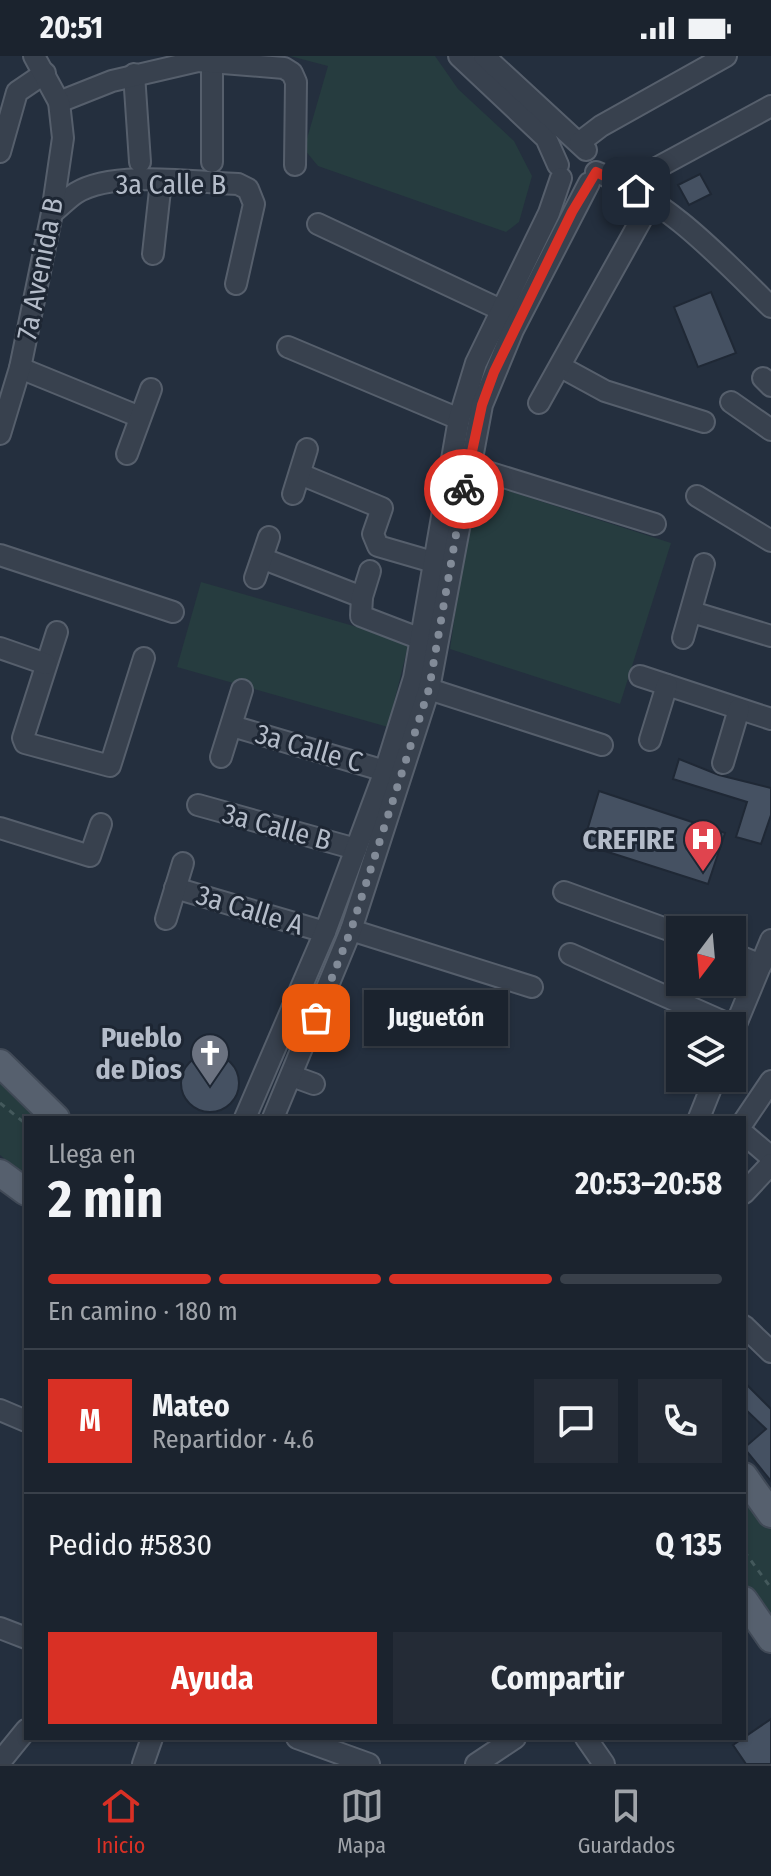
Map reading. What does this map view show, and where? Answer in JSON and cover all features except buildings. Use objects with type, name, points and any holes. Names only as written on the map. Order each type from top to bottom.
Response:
[{"type":"main road","points":[[0,1063],[54,1116]]},
{"type":"main road","points":[[1,1177],[24,1191]]},
{"type":"main road","points":[[746,1478],[767,1502]]},
{"type":"main road","points":[[746,1600],[771,1626]]},
{"type":"main road","points":[[746,1601],[771,1639]]},
{"type":"street","points":[[246,1116],[325,932],[385,771],[414,678],[459,419],[476,363],[499,309],[549,213],[559,171],[568,151],[583,146],[601,126],[726,56]]},
{"type":"street","points":[[274,1116],[351,930],[429,689],[468,466],[482,405],[494,372],[592,177],[594,159],[583,146],[478,59]]},
{"type":"street","points":[[478,59],[546,138],[559,171],[577,187],[592,177]]},
{"type":"street","points":[[212,60],[212,162]]},
{"type":"street","points":[[0,152],[17,92],[39,64],[59,102],[134,74],[212,60],[284,68],[292,73],[296,82],[295,165]]},
{"type":"street","points":[[134,74],[140,162]]},
{"type":"street","name":"7a Avenida B","points":[[0,434],[20,368],[52,213],[63,138],[59,102]]},
{"type":"street","points":[[539,403],[561,367],[643,196],[651,171],[771,106]]},
{"type":"street","points":[[592,177],[643,196],[690,227],[771,307]]},
{"type":"street","points":[[153,254],[161,181]]},
{"type":"street","name":"3a Calle B","points":[[52,213],[75,193],[95,185],[161,181],[238,184],[253,196],[236,284]]},
{"type":"street","points":[[318,224],[499,309]]},
{"type":"street","points":[[288,347],[459,419]]},
{"type":"street","points":[[561,367],[605,391],[704,422]]},
{"type":"street","points":[[20,368],[140,417]]},
{"type":"street","points":[[127,454],[151,389]]},
{"type":"street","points":[[731,402],[771,430]]},
{"type":"street","points":[[293,494],[307,449]]},
{"type":"street","points":[[468,466],[655,524]]},
{"type":"street","points":[[300,474],[382,508],[373,534],[378,546],[433,562]]},
{"type":"street","points":[[697,496],[771,541]]},
{"type":"street","points":[[255,578],[269,537]]},
{"type":"street","points":[[0,555],[173,612]]},
{"type":"street","points":[[264,559],[362,597]]},
{"type":"street","points":[[683,638],[704,564]]},
{"type":"street","points":[[370,571],[360,613],[364,619],[421,639]]},
{"type":"street","points":[[692,612],[771,636]]},
{"type":"street","points":[[57,632],[23,741],[108,767],[144,658]]},
{"type":"street","points":[[0,648],[46,664]]},
{"type":"street","points":[[640,676],[771,719]]},
{"type":"street","points":[[650,740],[667,685]]},
{"type":"street","points":[[429,689],[602,745]]},
{"type":"street","points":[[221,757],[242,690]]},
{"type":"street","points":[[723,763],[739,709]]},
{"type":"street","name":"3a Calle C","points":[[232,726],[385,771]]},
{"type":"street","name":"3a Calle B","points":[[198,805],[356,849]]},
{"type":"street","points":[[0,828],[90,856],[101,824]]},
{"type":"street","points":[[166,919],[183,863]]},
{"type":"street","name":"3a Calle A","points":[[175,888],[325,932]]},
{"type":"street","points":[[564,892],[666,929]]},
{"type":"street","points":[[351,930],[532,987]]},
{"type":"street","points":[[741,1012],[771,940]]},
{"type":"street","points":[[570,954],[693,1012]]},
{"type":"street","points":[[746,959],[761,965]]},
{"type":"street","points":[[281,1039],[304,1048]]},
{"type":"street","points":[[292,1076],[314,1084]]},
{"type":"street","points":[[746,1118],[771,1081]]},
{"type":"street","points":[[703,1116],[711,1092]]},
{"type":"street","points":[[746,1136],[771,1157]]},
{"type":"street","points":[[746,1191],[771,1164]]},
{"type":"street","points":[[746,1328],[771,1352]]},
{"type":"street","points":[[0,1410],[24,1420]]},
{"type":"street","points":[[0,1628],[24,1637]]},
{"type":"street","points":[[0,1762],[24,1732]]},
{"type":"street","points":[[143,1764],[151,1740]]},
{"type":"street","points":[[303,1740],[369,1764]]},
{"type":"street","points":[[476,1764],[512,1740]]},
{"type":"street","points":[[587,1740],[604,1764]]},
{"type":"path","points":[[0,1103],[24,1122]]},
{"type":"path","points":[[746,1554],[771,1588]]},
{"type":"green space","points":[[290,56],[435,56],[458,89],[514,141],[532,176],[519,222],[506,232],[318,166],[304,149],[328,66]]},
{"type":"green space","points":[[474,480],[671,543],[620,704],[450,649]]},
{"type":"green space","points":[[201,582],[409,642],[388,727],[177,667]]},
{"type":"green space","points":[[0,1072],[44,1116],[24,1116],[24,1175],[0,1155]]},
{"type":"green space","points":[[746,1490],[771,1528],[771,1617],[746,1586]]},
{"type":"way so far","points":[[316,1018],[351,930],[429,689],[464,489]]},
{"type":"place","name":"CREFIRE","points":[[703,873]]},
{"type":"place","name":"Juguetón","points":[[316,1018]]},
{"type":"place","name":"Pueblo de Dios","points":[[210,1087]]},
{"type":"route","points":[[464,489],[482,405],[494,372],[572,212],[596,172],[636,191]]}]
